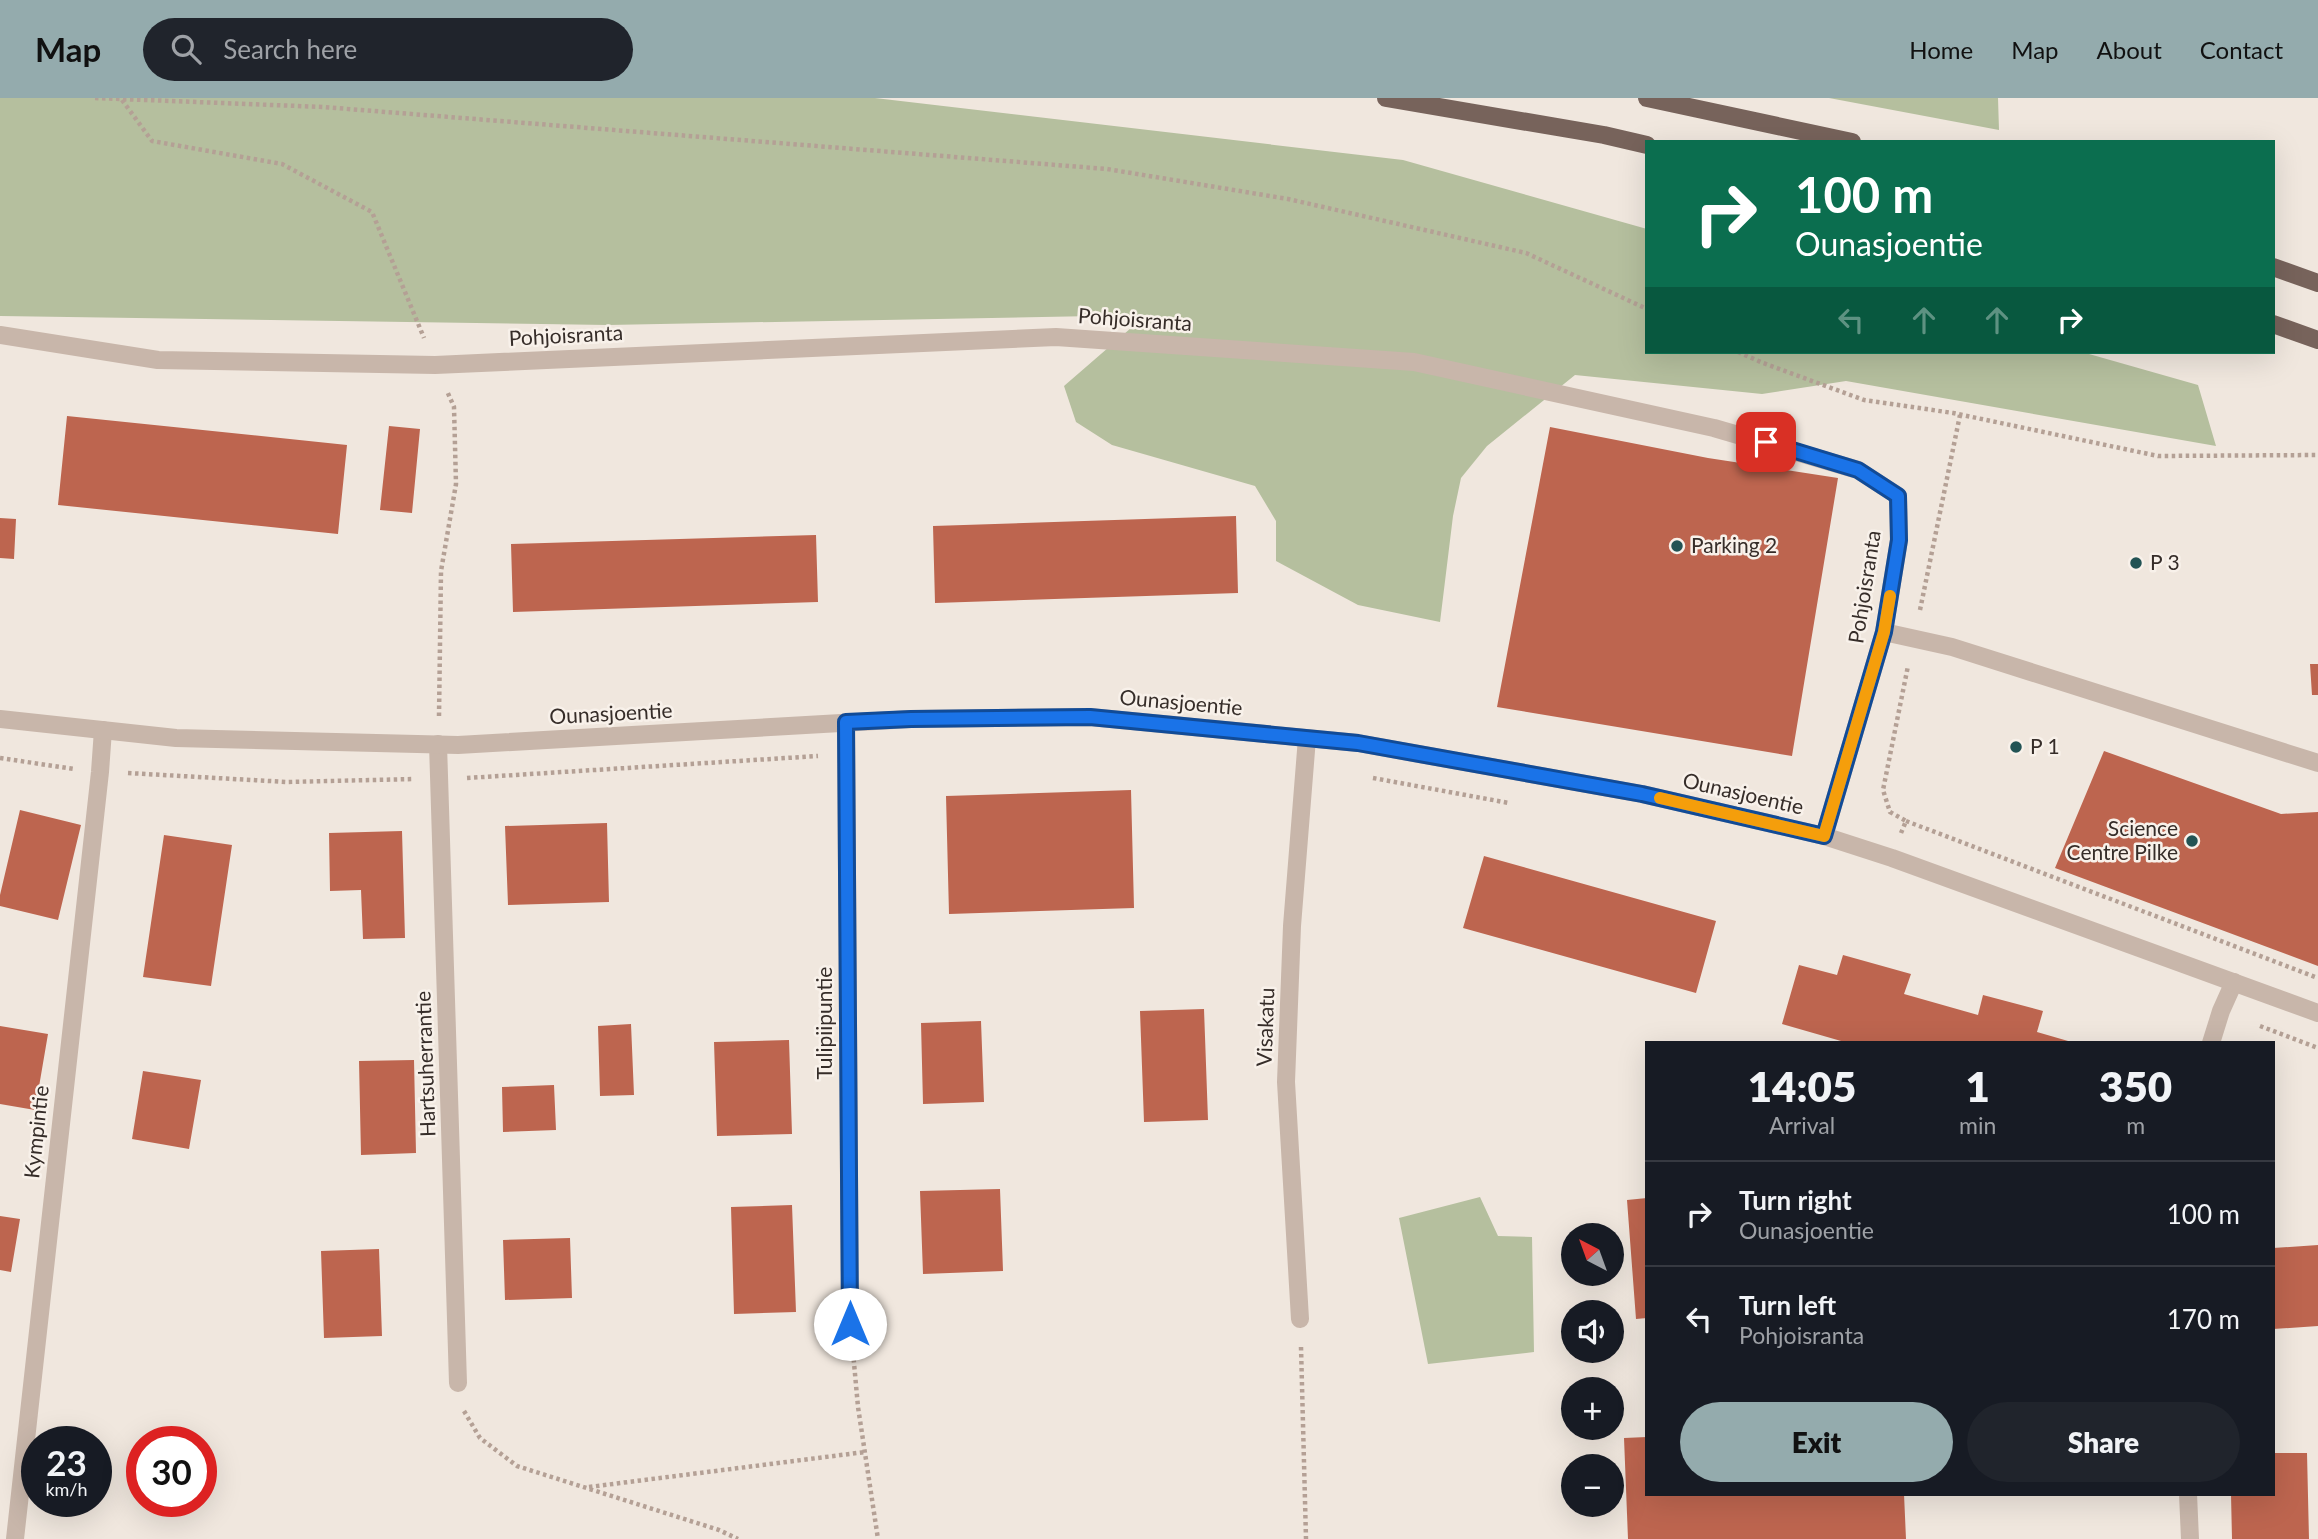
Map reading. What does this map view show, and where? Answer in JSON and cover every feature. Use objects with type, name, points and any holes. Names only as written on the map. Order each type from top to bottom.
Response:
[{"type":"main road","points":[[1386,98],[1604,135],[1645,145]]},
{"type":"main road","points":[[1647,98],[1843,140]]},
{"type":"main road","points":[[2275,268],[2318,283]]},
{"type":"main road","points":[[2275,325],[2318,340]]},
{"type":"street","name":"Pohjoisranta","points":[[0,335],[158,360],[436,365],[1056,337],[1414,362],[1714,428],[1858,470],[1898,496],[1899,540],[1884,632],[1824,836]]},
{"type":"street","points":[[1884,632],[1952,647],[2318,763]]},
{"type":"street","name":"Ounasjoentie","points":[[0,719],[176,738],[439,744],[911,719],[1090,717],[1358,743],[1642,794],[1824,836],[1892,858],[2318,1013]]},
{"type":"street","name":"Tulipiipuntie","points":[[846,722],[850,1324]]},
{"type":"street","name":"Kympintie","points":[[15,1539],[103,730]]},
{"type":"street","name":"Visakatu","points":[[1300,1319],[1286,1082],[1292,926],[1307,738]]},
{"type":"street","name":"Hartsuherrantie","points":[[439,744],[458,1383]]},
{"type":"street","points":[[2212,1041],[2234,982]]},
{"type":"street","points":[[2188,1496],[2190,1539]]},
{"type":"path","points":[[95,98],[323,107],[1107,169],[1288,199],[1526,253],[1645,308]]},
{"type":"path","points":[[121,99],[152,141],[282,164],[372,212],[454,407],[456,484],[441,571],[439,744]]},
{"type":"path","points":[[1743,354],[1864,400],[1953,413],[2158,456],[2318,455]]},
{"type":"path","points":[[0,758],[100,772],[286,782],[497,777],[846,755]]},
{"type":"path","points":[[1365,776],[1518,804]]},
{"type":"path","points":[[1906,821],[2318,978]]},
{"type":"path","points":[[2221,1011],[2318,1048]]},
{"type":"path","points":[[1300,1319],[1306,1539]]},
{"type":"path","points":[[850,1324],[858,1407],[878,1539]]},
{"type":"path","points":[[458,1383],[463,1409],[480,1438],[517,1466],[719,1530],[738,1539]]},
{"type":"path","points":[[584,1488],[864,1452]]},
{"type":"green space","points":[[0,98],[875,98],[1403,160],[1645,228],[1645,354],[2089,354],[2198,385],[2216,446],[1846,381],[1762,394],[1575,375],[1487,446],[1461,478],[1453,516],[1440,622],[1358,605],[1276,561],[1276,521],[1255,486],[1112,445],[1076,422],[1064,386],[1146,315],[608,325],[0,316]]},
{"type":"green space","points":[[1829,98],[1998,98],[1999,130]]},
{"type":"green space","points":[[1480,1197],[1498,1236],[1532,1237],[1534,1352],[1428,1364],[1399,1218]]},
{"type":"building","points":[[67,416],[347,445],[338,534],[58,505]]},
{"type":"building","points":[[389,426],[420,429],[412,513],[380,510]]},
{"type":"building","name":"Parking 2","points":[[1550,427],[1708,458],[1838,478],[1792,756],[1497,707]]},
{"type":"building","points":[[1236,516],[1238,593],[935,603],[933,526]]},
{"type":"building","points":[[0,518],[16,519],[14,559],[0,558]]},
{"type":"building","points":[[816,535],[818,602],[513,612],[511,544]]},
{"type":"building","points":[[2310,664],[2318,664],[2318,695],[2312,695]]},
{"type":"building","name":"Science Centre Pilke","points":[[2104,751],[2281,814],[2318,812],[2318,966],[2055,868]]},
{"type":"building","points":[[1131,790],[1134,908],[949,914],[946,796]]},
{"type":"building","points":[[20,810],[81,825],[58,920],[0,906],[0,895]]},
{"type":"building","points":[[607,823],[609,902],[508,905],[505,826]]},
{"type":"building","points":[[402,831],[405,938],[363,939],[361,890],[330,891],[329,833]]},
{"type":"building","points":[[164,835],[232,845],[211,986],[143,977]]},
{"type":"building","points":[[1484,856],[1716,921],[1696,993],[1463,928]]},
{"type":"building","points":[[1843,955],[1911,974],[1904,994],[1978,1015],[1983,995],[2043,1011],[2037,1032],[2068,1041],[1841,1041],[1782,1024],[1799,965],[1837,975]]},
{"type":"building","points":[[1204,1009],[1208,1120],[1144,1122],[1140,1011]]},
{"type":"building","points":[[981,1021],[984,1102],[923,1104],[921,1023]]},
{"type":"building","points":[[631,1024],[634,1095],[600,1096],[598,1026]]},
{"type":"building","points":[[0,1026],[48,1034],[35,1110],[0,1104]]},
{"type":"building","points":[[789,1040],[792,1134],[717,1136],[714,1042]]},
{"type":"building","points":[[414,1060],[416,1153],[361,1155],[359,1061]]},
{"type":"building","points":[[143,1071],[201,1080],[189,1149],[132,1139]]},
{"type":"building","points":[[554,1085],[556,1130],[503,1132],[502,1087]]},
{"type":"building","points":[[1000,1189],[1003,1271],[923,1274],[920,1191]]},
{"type":"building","points":[[1645,1198],[1645,1318],[1636,1319],[1627,1200]]},
{"type":"building","points":[[792,1205],[796,1312],[734,1314],[731,1207]]},
{"type":"building","points":[[0,1216],[20,1219],[11,1272],[0,1270]]},
{"type":"building","points":[[570,1238],[572,1298],[505,1300],[503,1240]]},
{"type":"building","points":[[2318,1245],[2318,1326],[2275,1329],[2275,1248]]},
{"type":"building","points":[[379,1249],[382,1336],[324,1338],[321,1251]]},
{"type":"building","points":[[1645,1437],[1645,1496],[1904,1496],[1906,1539],[1628,1539],[1624,1438]]},
{"type":"building","points":[[2275,1453],[2307,1453],[2309,1539],[2232,1539],[2231,1496],[2275,1496]]},
{"type":"slow traffic","points":[[1660,798],[1824,836],[1884,632],[1890,596]]},
{"type":"place","name":"Parking 2","points":[[1677,546]]},
{"type":"place","name":"P 3","points":[[2136,563]]},
{"type":"place","name":"P 1","points":[[2016,747]]},
{"type":"place","name":"Science Centre Pilke","points":[[2192,841]]},
{"type":"route","points":[[850,1324],[846,722],[1090,717],[1358,743],[1642,794],[1824,836],[1884,632],[1899,540],[1898,496],[1858,470],[1766,442]]}]
